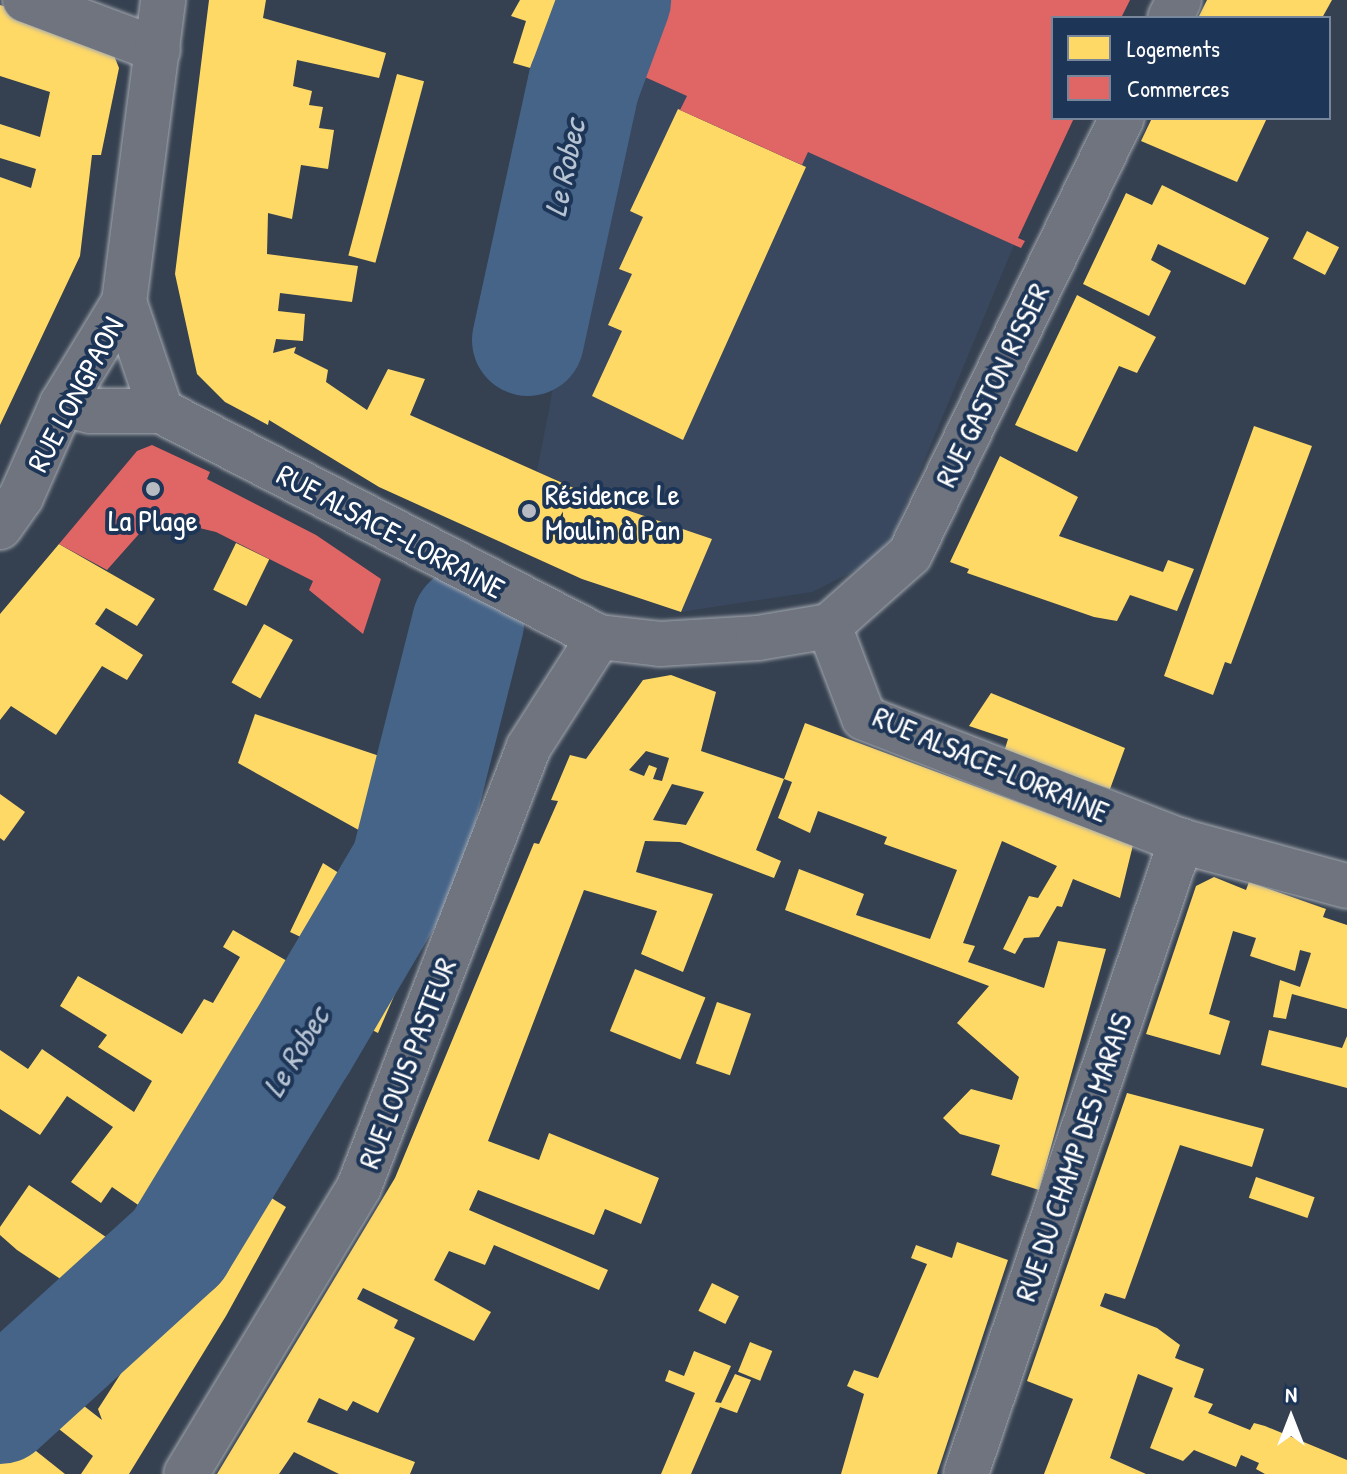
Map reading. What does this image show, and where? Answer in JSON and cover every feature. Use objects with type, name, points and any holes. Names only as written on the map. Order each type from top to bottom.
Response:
[{"type":"street","points":[[25,0],[158,50]]},
{"type":"street","points":[[161,411],[124,302],[163,0]]},
{"type":"street","name":"RUE GASTON RISSER","points":[[829,626],[910,554],[1121,120]]},
{"type":"street","name":"RUE LONGPAON","points":[[0,527],[21,497],[62,404],[124,302]]},
{"type":"street","name":"RUE ALSACE-LORRAINE","points":[[62,404],[90,411],[161,411],[599,637],[660,644],[758,638],[829,626],[864,718],[1181,841],[1347,886]]},
{"type":"street","name":"RUE LOUIS PASTEUR","points":[[186,1474],[359,1187],[528,748],[599,637]]},
{"type":"street","name":"RUE DU CHAMP DES MARAIS","points":[[966,1474],[1181,841]]},
{"type":"shaded area","points":[[644,0],[1130,0],[1122,16],[1051,16],[1051,120],[1073,120],[1014,245],[892,538],[866,565],[812,592],[681,612],[711,539],[612,505],[537,471],[616,64]]},
{"type":"building: Logements","points":[[209,0],[266,0],[263,18],[386,53],[379,78],[297,60],[293,86],[312,91],[309,105],[323,107],[319,128],[334,130],[328,169],[301,165],[292,219],[268,213],[267,254],[358,266],[352,302],[280,293],[278,311],[305,314],[303,341],[276,339],[273,353],[296,347],[294,353],[328,370],[326,382],[367,410],[388,369],[425,379],[410,415],[612,505],[712,539],[681,612],[582,579],[379,487],[269,420],[268,425],[225,402],[197,374],[175,274]]},
{"type":"building: Logements","points":[[520,0],[590,0],[565,78],[513,63],[526,21],[511,16]]},
{"type":"building: Logements","points":[[1207,0],[1332,0],[1323,16],[1199,16]]},
{"type":"building: Logements","points":[[0,5],[96,36],[111,48],[119,68],[101,155],[92,155],[80,256],[0,425],[0,177],[31,188],[36,169],[0,158],[0,124],[40,137],[50,92],[0,76]]},
{"type":"building: Logements","points":[[397,74],[424,81],[375,263],[348,256]]},
{"type":"building: Logements","points":[[678,109],[806,167],[683,440],[592,396],[622,331],[608,325],[632,274],[619,269],[643,217],[630,211]]},
{"type":"building: Logements","points":[[1151,120],[1266,120],[1237,182],[1141,141]]},
{"type":"building: Logements","points":[[1162,185],[1269,238],[1245,285],[1158,244],[1151,260],[1171,271],[1149,316],[1083,284],[1126,193],[1152,205]]},
{"type":"building: Logements","points":[[1307,231],[1339,247],[1325,275],[1293,259]]},
{"type":"building: Logements","points":[[514,282],[525,283],[522,293],[512,290]]},
{"type":"building: Logements","points":[[1077,295],[1156,337],[1137,373],[1119,366],[1077,452],[1015,425]]},
{"type":"building: Logements","points":[[1254,426],[1312,446],[1231,664],[1225,662],[1213,695],[1164,676]]},
{"type":"building: Logements","points":[[1000,456],[1078,497],[1059,536],[1163,572],[1168,560],[1194,569],[1177,611],[1130,595],[1117,621],[1094,617],[967,573],[969,569],[950,562]]},
{"type":"building: Logements","points":[[236,543],[269,559],[246,606],[213,590]]},
{"type":"building: Logements","points":[[59,544],[155,599],[137,626],[106,608],[95,624],[143,655],[127,680],[102,666],[56,735],[11,706],[0,720],[0,614]]},
{"type":"building: Logements","points":[[264,624],[293,640],[260,699],[232,683]]},
{"type":"building: Logements","points":[[422,671],[431,673],[427,683],[488,700],[501,719],[485,755],[398,735],[413,679],[420,680]]},
{"type":"building: Logements","points":[[671,675],[716,692],[701,751],[784,779],[756,850],[781,861],[774,878],[680,842],[645,841],[636,872],[713,894],[683,972],[641,954],[657,911],[584,890],[488,1141],[539,1160],[549,1133],[659,1178],[641,1224],[605,1209],[594,1235],[478,1190],[469,1210],[608,1270],[599,1290],[494,1245],[485,1265],[449,1251],[434,1280],[491,1312],[474,1341],[363,1288],[357,1299],[398,1320],[394,1328],[415,1338],[378,1413],[353,1401],[347,1411],[319,1398],[307,1422],[415,1462],[410,1474],[339,1474],[294,1452],[279,1474],[217,1474],[395,1178],[534,843],[539,844],[558,801],[551,800],[570,755],[586,759],[643,680]],"holes":[[[646,751],[669,758],[662,781],[653,779],[657,768],[649,765],[644,776],[629,770]],[[672,784],[704,792],[686,825],[653,820]]]},
{"type":"building: Logements","points":[[991,693],[1125,748],[1110,789],[1004,752],[1008,739],[969,726]]},
{"type":"building: Logements","points":[[255,714],[412,767],[393,849],[238,763]]},
{"type":"building: Logements","points":[[805,723],[1133,845],[1120,898],[1073,879],[1062,907],[1057,906],[1039,937],[1024,938],[1015,954],[1003,949],[1029,896],[1038,898],[1057,866],[1002,841],[963,943],[975,946],[968,962],[1044,988],[1058,941],[1106,949],[1039,1190],[991,1175],[1000,1145],[960,1134],[943,1118],[971,1089],[1012,1100],[1019,1077],[957,1023],[989,986],[785,910],[799,869],[864,894],[856,915],[930,939],[957,870],[884,844],[887,837],[818,811],[810,833],[778,818],[792,782],[784,779]]},
{"type":"building: Logements","points":[[453,775],[485,783],[470,818],[445,808]]},
{"type":"building: Logements","points":[[0,794],[25,812],[4,841],[0,838]]},
{"type":"building: Logements","points":[[323,863],[424,927],[378,1033],[343,1015],[314,979],[163,1222],[112,1187],[101,1203],[71,1182],[113,1127],[67,1096],[40,1135],[0,1109],[0,1050],[28,1069],[42,1049],[134,1112],[152,1081],[98,1047],[107,1035],[60,1006],[78,976],[182,1034],[204,999],[213,1003],[240,957],[223,947],[233,930],[308,973],[320,946],[290,932]]},
{"type":"building: Logements","points":[[1214,877],[1246,890],[1249,882],[1326,909],[1323,917],[1347,925],[1347,1009],[1292,994],[1286,1019],[1273,1017],[1280,980],[1300,987],[1311,953],[1300,950],[1295,971],[1250,956],[1256,938],[1233,931],[1209,1014],[1230,1021],[1220,1055],[1146,1034],[1196,886]]},
{"type":"building: Logements","points":[[635,969],[705,997],[680,1060],[610,1031]]},
{"type":"building: Logements","points":[[717,1002],[751,1014],[730,1075],[696,1063]]},
{"type":"building: Logements","points":[[1269,1030],[1342,1048],[1347,1036],[1347,1088],[1261,1065]]},
{"type":"building: Logements","points":[[1127,1093],[1264,1129],[1252,1167],[1180,1145],[1125,1299],[1105,1293],[1100,1306],[1157,1328],[1180,1345],[1175,1358],[1204,1369],[1194,1397],[1213,1404],[1208,1413],[1250,1430],[1254,1423],[1265,1426],[1347,1460],[1347,1474],[1265,1474],[1256,1469],[1259,1463],[1241,1455],[1236,1467],[1194,1450],[1183,1461],[1150,1448],[1173,1388],[1138,1374],[1110,1458],[1146,1474],[1044,1474],[1073,1399],[1027,1381]]},
{"type":"building: Logements","points":[[1256,1177],[1315,1197],[1307,1218],[1249,1198]]},
{"type":"building: Logements","points":[[244,1181],[286,1207],[226,1316],[129,1474],[81,1474],[93,1456],[40,1414],[107,1346],[111,1350],[103,1358],[108,1364],[100,1372],[104,1377],[84,1406],[102,1420],[98,1409],[156,1319],[148,1314],[142,1324],[98,1294],[92,1300],[17,1250],[0,1235],[0,1227],[29,1185],[177,1285],[221,1197],[232,1203]]},
{"type":"building: Logements","points":[[957,1242],[1008,1260],[937,1474],[841,1474],[864,1394],[847,1386],[854,1370],[878,1378],[927,1264],[911,1258],[916,1245],[952,1258]]},
{"type":"building: Logements","points":[[712,1283],[739,1296],[725,1324],[698,1311]]},
{"type":"building: Logements","points":[[750,1342],[772,1351],[760,1381],[738,1372]]},
{"type":"building: Logements","points":[[694,1351],[731,1366],[715,1402],[721,1403],[735,1374],[751,1380],[737,1413],[720,1407],[691,1474],[661,1474],[695,1393],[665,1381],[669,1370],[684,1376]]},
{"type":"building: Logements","points":[[13,1434],[65,1474],[0,1474],[0,1447]]},
{"type":"building: Commerces","points":[[644,0],[1130,0],[1122,16],[1051,16],[1051,120],[1073,120],[1018,238],[1025,241],[1021,248],[808,152],[802,165],[680,110],[687,96],[616,64]]},
{"type":"building: Commerces","points":[[152,445],[210,472],[207,479],[316,535],[381,579],[363,634],[309,590],[313,581],[216,532],[154,517],[107,570],[59,544],[137,451]]},
{"type":"waterway","name":"Le Robec","points":[[528,340],[584,84],[615,0]]},
{"type":"waterway","name":"Le Robec","points":[[0,1408],[178,1246],[301,1044],[407,864],[468,623]]},
{"type":"place","name":"La Plage","points":[[153,489]]},
{"type":"place","name":"Résidence Le Moulin à Pan","points":[[529,511]]}]
